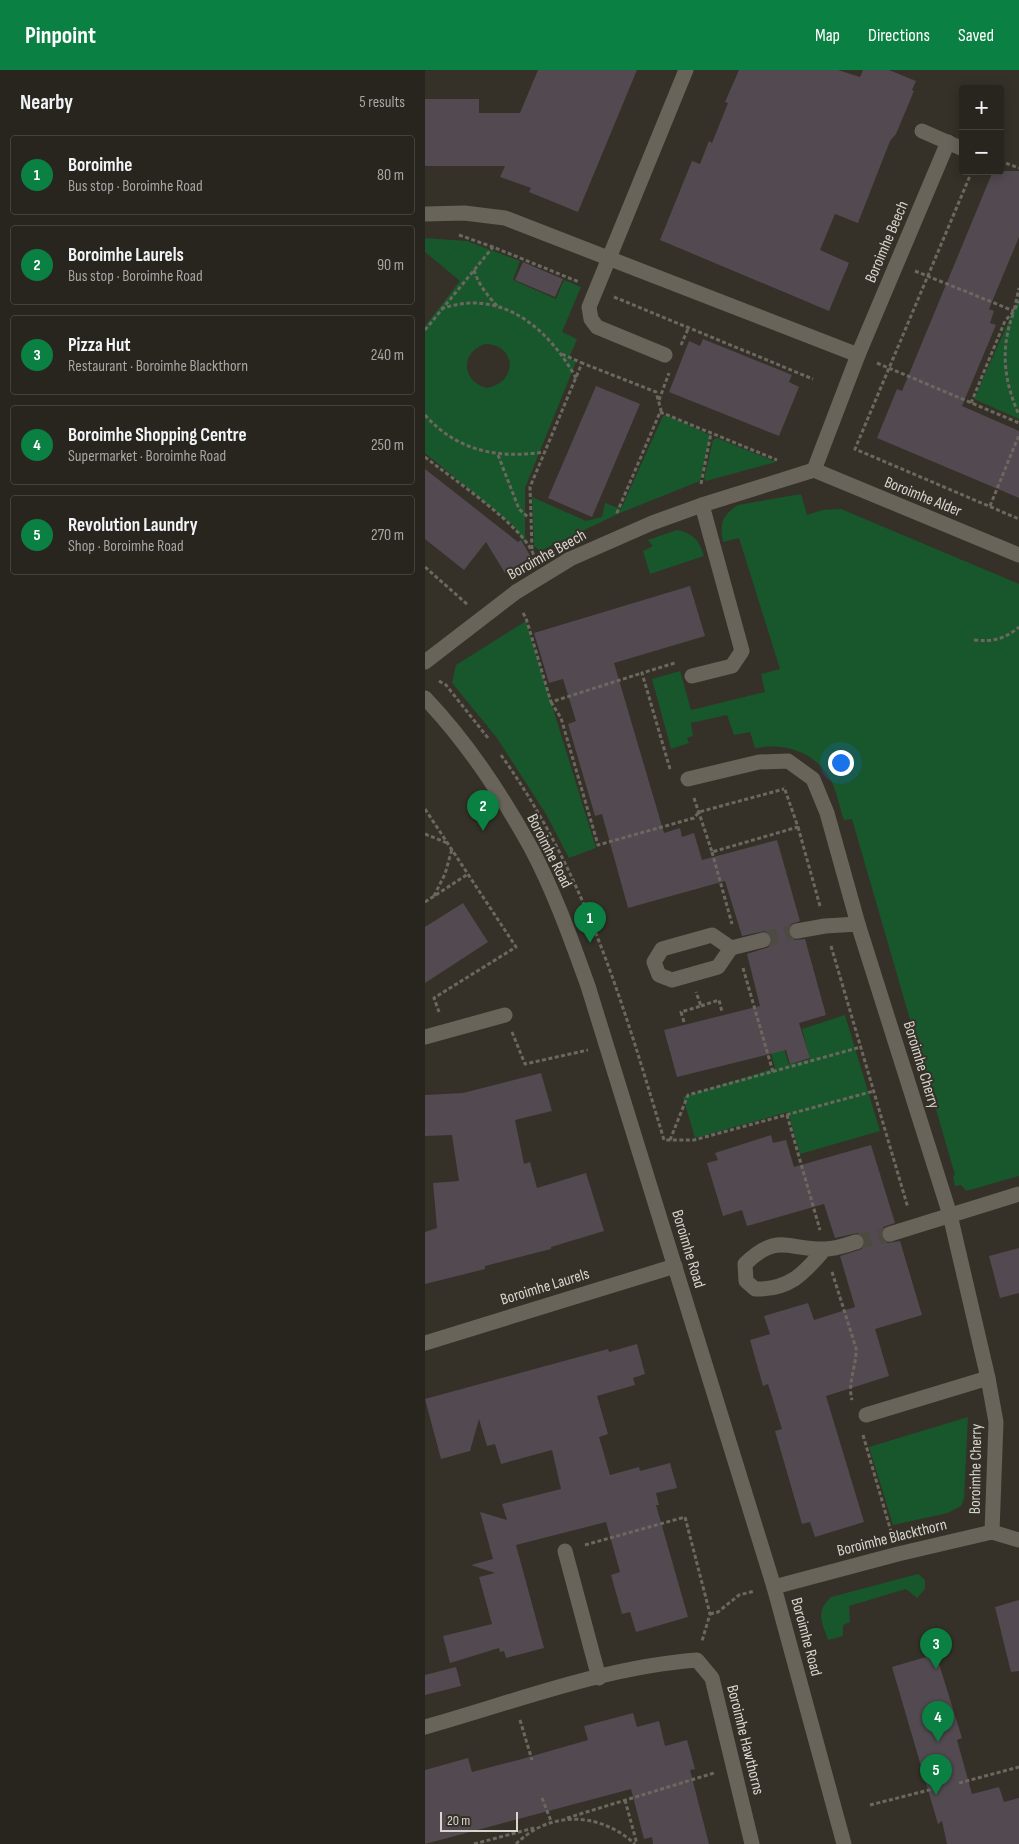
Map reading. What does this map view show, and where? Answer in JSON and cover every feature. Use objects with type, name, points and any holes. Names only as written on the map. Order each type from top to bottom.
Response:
[{"type":"street","points":[[665,355],[597,328],[591,320],[589,307],[686,70]]},
{"type":"street","points":[[922,131],[959,147]]},
{"type":"street","name":"Boroimhe Beech","points":[[425,662],[511,596],[569,560],[644,526],[702,505],[814,470],[858,355],[948,142]]},
{"type":"street","points":[[425,214],[464,213],[505,218],[610,257],[858,355]]},
{"type":"street","name":"Boroimhe Alder","points":[[814,470],[1019,555]]},
{"type":"street","points":[[692,676],[732,666],[742,651],[702,505]]},
{"type":"street","name":"Boroimhe Road","points":[[425,698],[441,715],[482,770],[531,848],[562,916],[608,1045],[774,1587],[844,1844]]},
{"type":"street","points":[[688,779],[759,762],[783,761]]},
{"type":"street","name":"Boroimhe Cherry","points":[[783,761],[788,761],[813,780],[839,851],[859,924],[950,1215],[988,1378],[996,1422],[992,1532]]},
{"type":"street","points":[[797,930],[859,924]]},
{"type":"street","points":[[731,948],[712,935],[662,949],[654,962],[659,975],[673,980],[718,967],[731,948],[763,940]]},
{"type":"street","points":[[425,1037],[505,1015]]},
{"type":"street","points":[[890,1234],[1019,1194]]},
{"type":"street","points":[[825,1249],[801,1277],[769,1290],[755,1289],[746,1281],[745,1264],[759,1250],[780,1244],[825,1249],[856,1242]]},
{"type":"street","name":"Boroimhe Laurels","points":[[425,1342],[675,1266]]},
{"type":"street","points":[[866,1415],[988,1378]]},
{"type":"street","name":"Boroimhe Blackthorn","points":[[774,1587],[898,1554],[992,1532],[1019,1540]]},
{"type":"street","points":[[565,1551],[599,1678]]},
{"type":"street","points":[[425,1727],[515,1700],[599,1678],[673,1662],[697,1660]]},
{"type":"street","name":"Boroimhe Hawthorns","points":[[697,1660],[712,1678],[752,1844]]},
{"type":"path","points":[[1004,162],[1019,168]]},
{"type":"path","points":[[970,175],[855,448],[1019,519]]},
{"type":"path","points":[[457,235],[493,247],[813,379]]},
{"type":"path","points":[[425,330],[493,247]]},
{"type":"path","points":[[897,264],[1013,311]]},
{"type":"path","points":[[474,270],[477,280],[486,294],[499,308]]},
{"type":"path","points":[[1019,288],[1005,348],[1005,369],[1009,389],[1019,415]]},
{"type":"path","points":[[971,403],[1005,321],[1019,301]]},
{"type":"path","points":[[441,309],[452,305],[472,304],[499,308],[528,320],[543,332],[562,354],[576,379]]},
{"type":"path","points":[[562,354],[656,392],[660,412],[615,519]]},
{"type":"path","points":[[858,355],[1019,423]]},
{"type":"path","points":[[535,558],[532,549],[530,487],[582,363]]},
{"type":"path","points":[[660,412],[785,464]]},
{"type":"path","points":[[425,415],[448,437],[466,446],[498,455],[523,455],[544,452]]},
{"type":"path","points":[[701,484],[711,433]]},
{"type":"path","points":[[991,506],[1019,435]]},
{"type":"path","points":[[498,455],[519,509],[530,518]]},
{"type":"path","points":[[425,457],[508,522],[532,549]]},
{"type":"path","points":[[425,567],[482,617]]},
{"type":"path","points":[[511,596],[526,618],[551,702],[561,718],[598,845],[694,818],[699,812],[784,789]]},
{"type":"path","points":[[974,640],[989,642],[999,640],[1019,627]]},
{"type":"path","points":[[551,702],[687,659],[692,676]]},
{"type":"path","points":[[642,673],[672,775]]},
{"type":"path","points":[[436,679],[446,685],[489,739]]},
{"type":"path","points":[[500,754],[523,786],[549,831],[587,911],[618,987],[664,1140],[694,1140],[873,1091]]},
{"type":"path","points":[[783,761],[784,789],[798,827],[913,1227]]},
{"type":"path","points":[[688,779],[712,852],[733,927]]},
{"type":"path","points":[[425,809],[515,947],[434,998],[444,1032]]},
{"type":"path","points":[[712,852],[798,827]]},
{"type":"path","points":[[425,834],[447,843]]},
{"type":"path","points":[[434,897],[445,874],[452,849]]},
{"type":"path","points":[[425,902],[468,874]]},
{"type":"path","points":[[741,962],[773,1072]]},
{"type":"path","points":[[701,1006],[719,1000],[722,1012]]},
{"type":"path","points":[[684,1022],[681,1012],[693,1008]]},
{"type":"path","points":[[505,1015],[525,1064],[608,1045]]},
{"type":"path","points":[[670,1140],[688,1096],[861,1047]]},
{"type":"path","points":[[787,1115],[821,1233]]},
{"type":"path","points":[[565,1551],[685,1518],[710,1614],[697,1660]]},
{"type":"path","points":[[710,1614],[718,1612],[739,1595],[774,1587]]},
{"type":"path","points":[[515,1700],[533,1760]]},
{"type":"path","points":[[474,1844],[567,1818],[733,1767]]},
{"type":"path","points":[[959,1783],[1019,1767]]},
{"type":"path","points":[[869,1805],[933,1789]]},
{"type":"path","points":[[541,1798],[551,1821]]},
{"type":"path","points":[[625,1800],[636,1844]]},
{"type":"path","points":[[567,1818],[598,1823],[614,1829],[636,1844]]},
{"type":"path","points":[[516,1844],[535,1827]]},
{"type":"green space","points":[[425,238],[467,241],[520,261],[513,280],[556,299],[564,280],[581,287],[562,332],[577,339],[569,358],[576,362],[525,488],[525,544],[514,526],[425,453],[425,326],[460,281],[425,252]],"holes":[[[485,344],[503,350],[508,356],[509,371],[505,379],[487,388],[472,380],[467,367],[468,360],[477,348]]]},
{"type":"green space","points":[[1019,298],[1019,419],[974,399]]},
{"type":"green space","points":[[666,415],[708,434],[710,437],[700,481],[620,513],[540,551],[534,546],[532,497],[586,521],[602,517],[605,503],[621,509],[663,416]]},
{"type":"green space","points":[[717,438],[776,462],[706,481],[704,479],[713,440]]},
{"type":"green space","points":[[801,494],[807,515],[822,510],[841,509],[1019,584],[1019,1176],[966,1191],[961,1185],[955,1186],[953,1176],[955,1175],[852,819],[844,820],[830,779],[816,762],[798,751],[777,747],[755,748],[750,732],[734,735],[727,715],[691,723],[693,736],[687,738],[689,743],[671,749],[652,679],[680,671],[691,710],[765,692],[761,674],[780,669],[739,538],[723,542],[722,525],[728,513],[738,505]]},
{"type":"green space","points":[[677,530],[695,538],[704,556],[650,574],[643,551],[653,546],[648,540]]},
{"type":"green space","points":[[526,621],[596,848],[569,858],[546,814],[497,738],[452,683],[456,665]]},
{"type":"green space","points":[[845,1015],[880,1131],[800,1154],[788,1112],[695,1138],[683,1097],[775,1068],[768,1041],[780,1038],[789,1064],[810,1059],[802,1029]]},
{"type":"green space","points":[[968,1417],[964,1499],[961,1506],[948,1513],[893,1525],[869,1447]]},
{"type":"green space","points":[[918,1574],[925,1580],[925,1589],[917,1598],[906,1589],[849,1606],[850,1622],[843,1625],[843,1636],[828,1640],[821,1612],[831,1597]]},
{"type":"building","points":[[538,70],[637,70],[578,212],[529,192],[531,188],[500,177],[505,166],[425,166],[425,99],[479,99],[479,113],[520,113]]},
{"type":"building","points":[[739,70],[838,70],[860,77],[863,70],[889,70],[916,81],[912,90],[914,91],[896,134],[890,141],[858,223],[835,214],[820,250],[849,263],[829,311],[660,240],[692,161],[700,164],[709,141],[712,143],[728,103],[725,102]]},
{"type":"building","points":[[1004,171],[1019,171],[1019,237],[989,309],[994,311],[990,323],[996,325],[962,406],[1019,431],[1019,498],[877,438],[897,389],[902,391],[991,175],[1004,175]]},
{"type":"building","points":[[523,262],[563,279],[555,297],[515,280]]},
{"type":"building","points":[[703,339],[792,375],[789,382],[799,387],[779,436],[669,392],[689,341],[700,346]]},
{"type":"building","points":[[596,386],[640,404],[592,517],[548,498]]},
{"type":"building","points":[[425,469],[518,542],[521,540],[531,557],[505,573],[486,542],[464,570],[425,539]]},
{"type":"building","points":[[690,586],[705,636],[614,663],[664,833],[680,828],[682,837],[694,833],[702,860],[777,840],[800,921],[791,924],[788,933],[794,940],[805,939],[826,1015],[799,1023],[810,1058],[790,1064],[786,1050],[677,1077],[664,1030],[760,1006],[747,954],[769,947],[772,937],[765,931],[742,936],[725,881],[628,908],[602,814],[595,816],[568,724],[576,721],[563,679],[549,683],[534,633]]},
{"type":"building","points":[[463,903],[488,942],[425,983],[425,927]]},
{"type":"building","points":[[541,1073],[552,1111],[515,1120],[524,1164],[530,1162],[537,1188],[586,1173],[604,1231],[551,1247],[551,1249],[485,1266],[485,1269],[425,1284],[425,1232],[437,1228],[433,1183],[459,1181],[452,1135],[425,1136],[425,1095],[463,1093]]},
{"type":"building","points":[[771,1135],[773,1143],[786,1140],[794,1167],[871,1145],[895,1223],[883,1227],[881,1236],[887,1243],[900,1241],[922,1315],[875,1329],[889,1376],[826,1396],[864,1522],[815,1537],[810,1522],[802,1524],[775,1431],[782,1429],[768,1384],[763,1386],[750,1340],[770,1334],[764,1316],[808,1303],[814,1320],[855,1307],[840,1256],[862,1249],[865,1240],[858,1233],[835,1238],[824,1204],[747,1226],[742,1210],[723,1216],[707,1163],[718,1160],[715,1153]]},
{"type":"building","points":[[1019,1248],[1019,1293],[1000,1298],[989,1256]]},
{"type":"building","points":[[637,1344],[645,1374],[633,1378],[635,1385],[597,1396],[608,1434],[599,1437],[610,1475],[639,1467],[640,1471],[670,1463],[677,1488],[656,1493],[659,1505],[656,1505],[688,1617],[636,1632],[630,1612],[622,1614],[611,1575],[620,1572],[606,1522],[516,1545],[544,1648],[506,1658],[504,1651],[500,1652],[499,1648],[450,1663],[443,1636],[492,1624],[479,1577],[495,1573],[471,1565],[493,1559],[480,1512],[507,1520],[502,1504],[561,1489],[552,1450],[501,1464],[495,1444],[487,1446],[479,1419],[470,1451],[441,1459],[425,1399],[608,1349],[609,1352]]},
{"type":"building","points":[[1019,1600],[1019,1671],[1011,1672],[995,1607]]},
{"type":"building","points":[[936,1654],[962,1738],[957,1740],[972,1794],[999,1787],[1004,1802],[1019,1798],[1019,1844],[947,1844],[942,1821],[938,1824],[892,1667]]},
{"type":"building","points":[[456,1667],[461,1686],[425,1695],[425,1675]]},
{"type":"building","points":[[633,1713],[637,1727],[659,1721],[665,1746],[687,1740],[695,1769],[690,1770],[709,1844],[653,1844],[652,1837],[644,1839],[631,1789],[425,1844],[425,1770],[468,1758],[472,1772],[522,1759],[588,1740],[584,1726]]},
{"type":"tunnel","points":[[763,940],[797,931]]},
{"type":"tunnel","points":[[856,1242],[890,1234]]},
{"type":"place","name":"Boroimhe Laurels","points":[[483,831]]},
{"type":"place","name":"Boroimhe","points":[[590,943]]},
{"type":"place","name":"Pizza Hut","points":[[936,1669]]},
{"type":"place","name":"Boroimhe Shopping Centre","points":[[938,1742]]},
{"type":"place","name":"Revolution Laundry","points":[[936,1795]]}]
